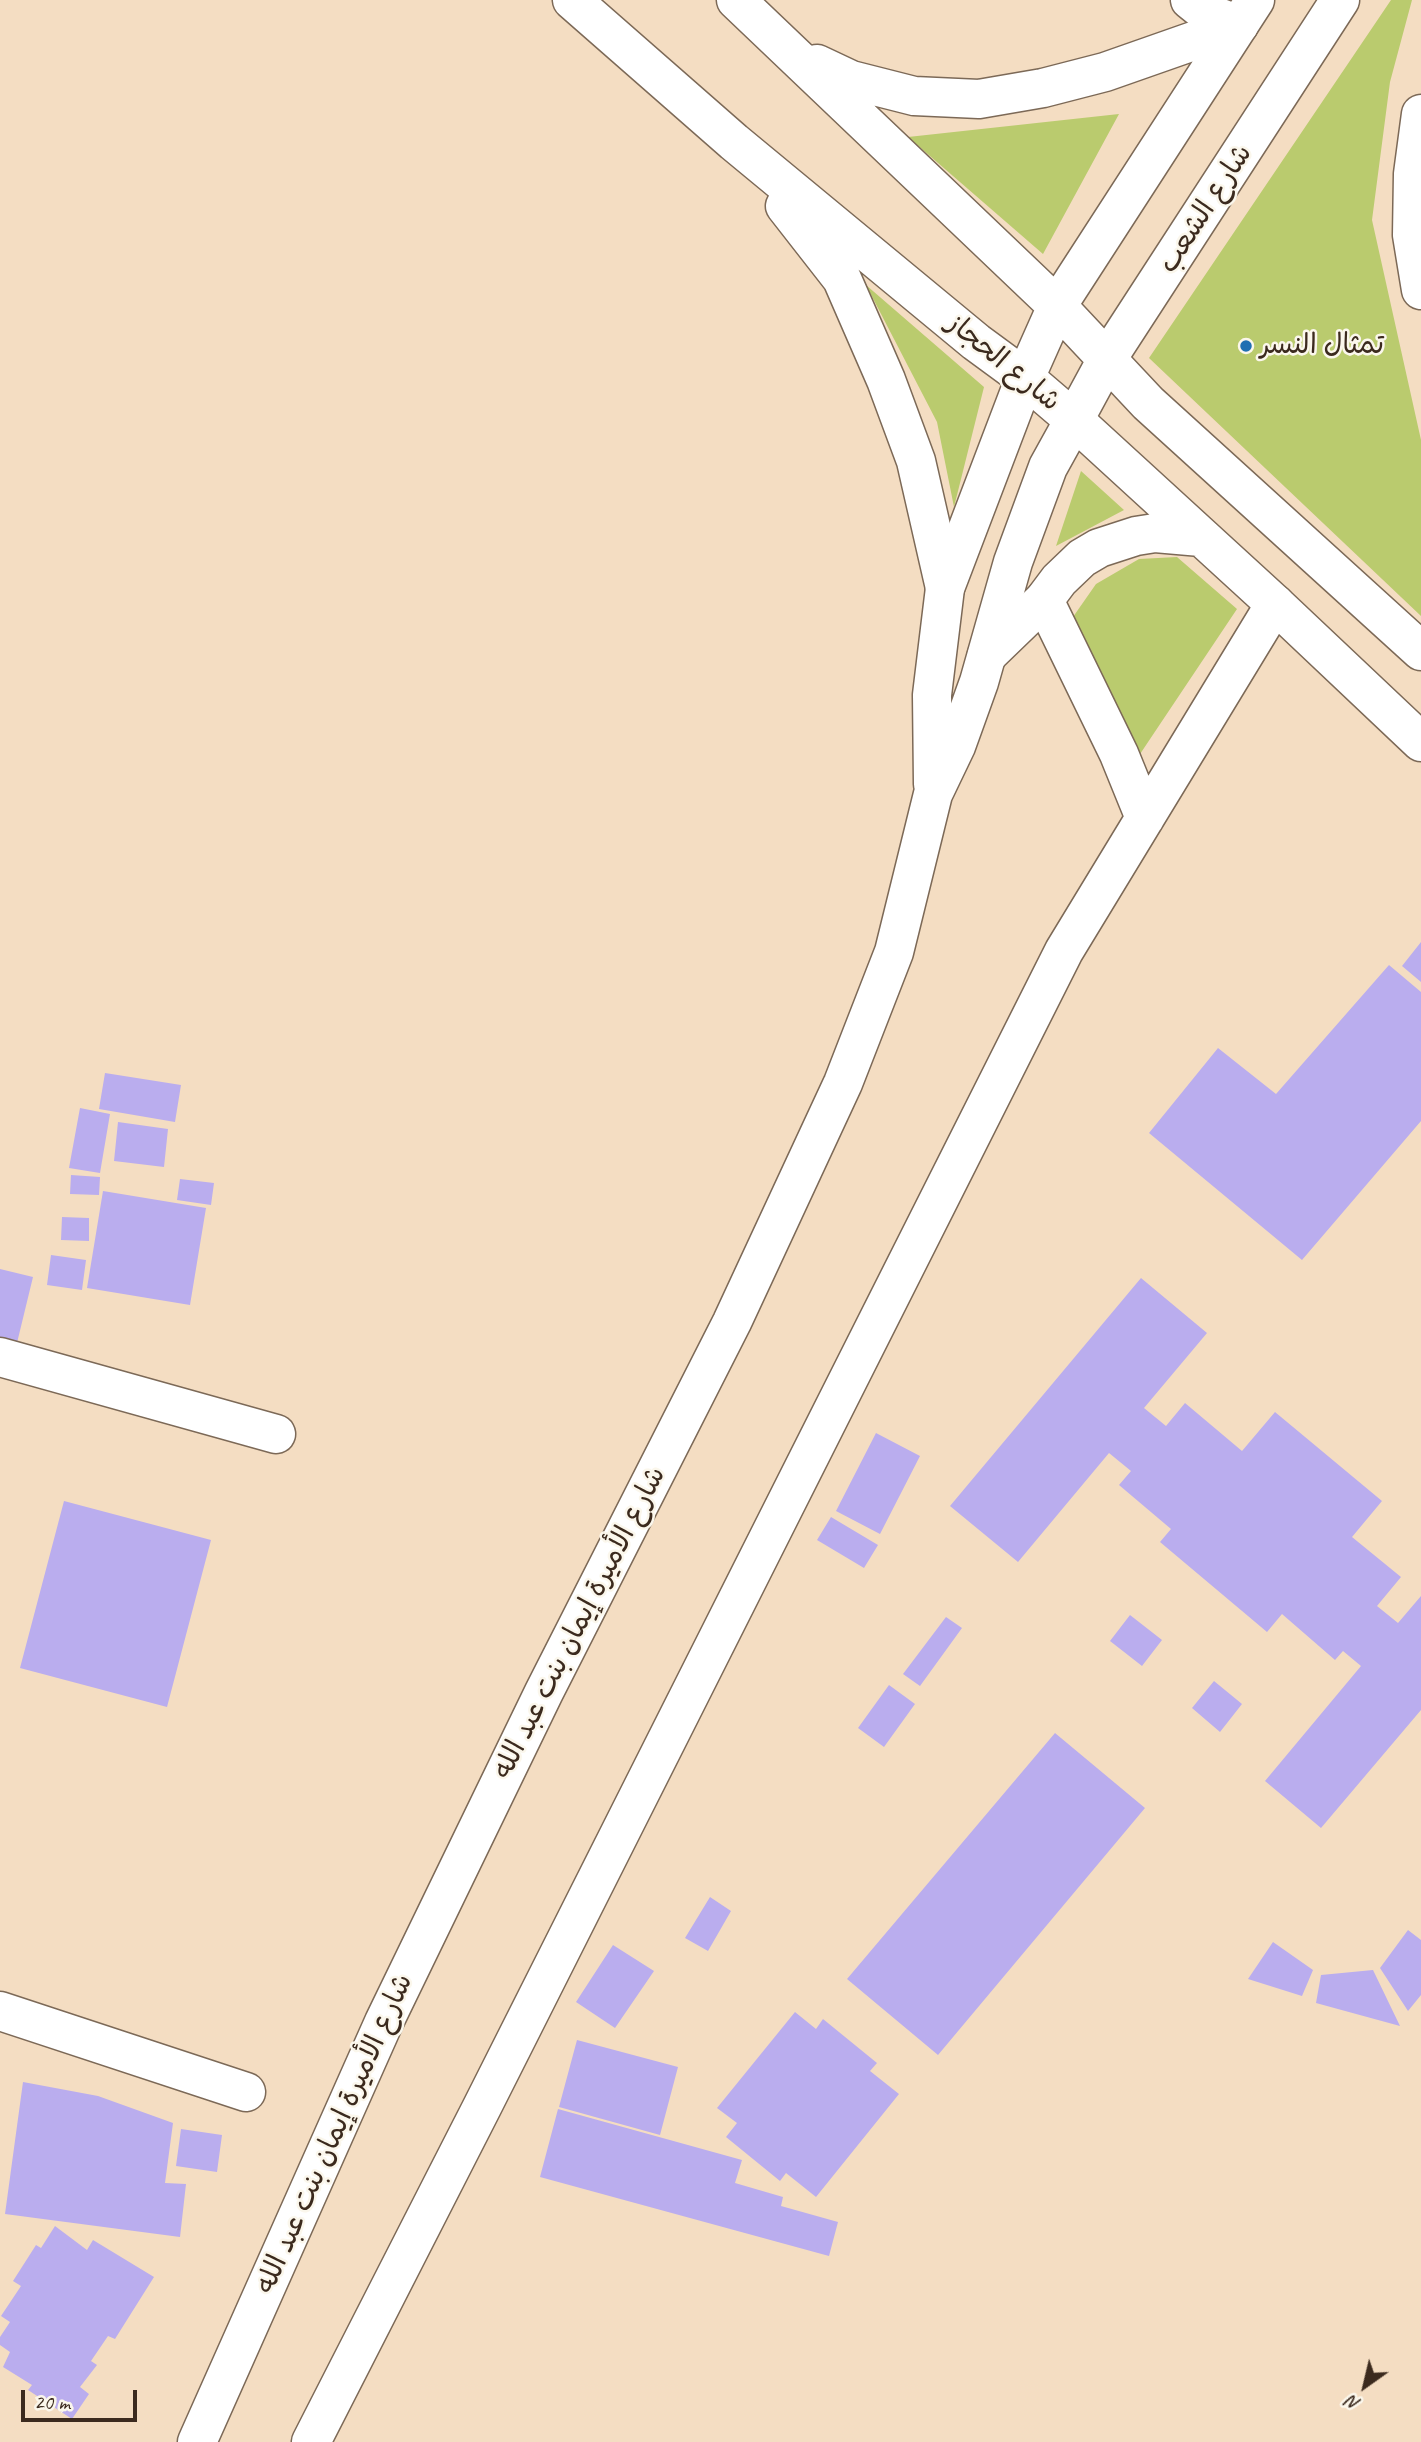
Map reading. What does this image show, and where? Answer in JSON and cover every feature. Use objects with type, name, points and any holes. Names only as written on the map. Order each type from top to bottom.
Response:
[{"type":"street","name":"شارع الحجاز","points":[[572,0],[734,142],[1074,420],[1275,604],[1421,743]]},
{"type":"street","points":[[736,0],[1057,306],[1148,403],[1421,651]]},
{"type":"street","points":[[1190,0],[1205,12],[1247,12]]},
{"type":"street","name":"شارع الشعب","points":[[1074,420],[1107,359],[1340,0]]},
{"type":"street","points":[[792,52],[851,80],[914,96],[979,99],[1043,88],[1105,72],[1247,12]]},
{"type":"street","points":[[1025,378],[1057,306],[1247,12]]},
{"type":"street","points":[[1421,114],[1413,174],[1412,235],[1421,290]]},
{"type":"street","points":[[734,142],[842,279],[886,380],[916,461],[945,588]]},
{"type":"street","name":"شارع الأميرة إيمان بنت عبد الله","points":[[933,794],[932,695],[945,588],[1025,378]]},
{"type":"street","name":"شارع الأميرة إيمان بنت عبد الله","points":[[197,2442],[383,2022],[544,1692],[732,1322],[844,1083],[894,952],[933,794],[957,746],[987,656],[1013,562],[1048,467],[1074,420]]},
{"type":"street","points":[[987,656],[1044,600],[1059,580],[1082,558],[1099,548],[1155,533],[1201,537]]},
{"type":"street","points":[[1044,600],[1119,754],[1145,818]]},
{"type":"street","points":[[311,2442],[1064,951],[1275,604]]},
{"type":"street","points":[[0,1357],[276,1434]]},
{"type":"street","points":[[0,2011],[246,2092]]},
{"type":"green space","points":[[1391,0],[1412,0],[1390,82],[1372,220],[1421,440],[1421,616],[1149,358]]},
{"type":"green space","points":[[1119,114],[1043,254],[908,137]]},
{"type":"green space","points":[[866,285],[984,387],[954,507],[937,422]]},
{"type":"green space","points":[[1081,471],[1124,510],[1056,546]]},
{"type":"green space","points":[[1177,557],[1237,609],[1130,769],[1066,627],[1096,584],[1139,559]]},
{"type":"building","points":[[1421,942],[1421,982],[1402,966]]},
{"type":"building","points":[[1389,965],[1421,992],[1421,1121],[1302,1260],[1149,1133],[1218,1048],[1276,1094]]},
{"type":"building","points":[[105,1073],[181,1085],[175,1122],[99,1109]]},
{"type":"building","points":[[80,1108],[110,1114],[100,1173],[69,1168]]},
{"type":"building","points":[[118,1122],[168,1129],[164,1167],[114,1161]]},
{"type":"building","points":[[71,1175],[100,1177],[99,1195],[70,1194]]},
{"type":"building","points":[[180,1179],[214,1183],[211,1205],[177,1200]]},
{"type":"building","points":[[103,1191],[206,1208],[190,1305],[87,1288]]},
{"type":"building","points":[[62,1217],[89,1218],[89,1241],[61,1240]]},
{"type":"building","points":[[51,1255],[86,1260],[82,1290],[47,1285]]},
{"type":"building","points":[[0,1269],[33,1277],[16,1347],[0,1343]]},
{"type":"building","points":[[1141,1278],[1207,1333],[1144,1408],[1166,1426],[1185,1403],[1242,1451],[1275,1412],[1382,1501],[1352,1537],[1401,1577],[1377,1606],[1398,1623],[1421,1596],[1421,1710],[1321,1828],[1265,1781],[1361,1666],[1343,1651],[1335,1660],[1282,1614],[1267,1632],[1160,1542],[1171,1529],[1119,1485],[1131,1471],[1109,1453],[1018,1562],[950,1506]]},
{"type":"building","points":[[876,1433],[920,1456],[880,1534],[836,1511]]},
{"type":"building","points":[[64,1501],[211,1540],[167,1707],[20,1668]]},
{"type":"building","points":[[831,1517],[878,1545],[864,1568],[817,1540]]},
{"type":"building","points":[[1130,1615],[1162,1640],[1142,1666],[1110,1641]]},
{"type":"building","points":[[946,1617],[962,1628],[920,1686],[903,1674]]},
{"type":"building","points":[[1214,1681],[1242,1704],[1220,1732],[1192,1708]]},
{"type":"building","points":[[889,1685],[915,1704],[884,1747],[858,1728]]},
{"type":"building","points":[[1055,1733],[1145,1808],[938,2055],[847,1979]]},
{"type":"building","points":[[710,1897],[731,1911],[708,1951],[685,1938]]},
{"type":"building","points":[[1408,1930],[1421,1940],[1421,1995],[1408,2011],[1380,1968]]},
{"type":"building","points":[[1273,1942],[1313,1970],[1302,1996],[1248,1979]]},
{"type":"building","points":[[613,1945],[654,1971],[615,2028],[576,2002]]},
{"type":"building","points":[[1373,1970],[1400,2026],[1316,2003],[1321,1975]]},
{"type":"building","points":[[795,2012],[816,2029],[823,2019],[877,2063],[870,2071],[899,2094],[816,2197],[786,2173],[780,2181],[726,2137],[737,2123],[717,2108]]},
{"type":"building","points":[[577,2040],[678,2067],[660,2135],[559,2107]]},
{"type":"building","points":[[23,2082],[98,2096],[173,2123],[165,2183],[186,2184],[180,2237],[5,2214]]},
{"type":"building","points":[[558,2109],[742,2160],[735,2183],[783,2197],[781,2206],[838,2222],[829,2256],[540,2177]]},
{"type":"building","points":[[181,2129],[222,2135],[217,2172],[176,2166]]},
{"type":"building","points":[[55,2226],[87,2250],[93,2240],[154,2277],[115,2339],[108,2336],[91,2361],[97,2365],[80,2387],[89,2394],[72,2419],[28,2390],[32,2385],[3,2367],[10,2352],[0,2345],[0,2337],[10,2322],[1,2316],[21,2286],[13,2281],[36,2245],[41,2248]]},
{"type":"place","name":"تمثال النسر","points":[[1246,346]]}]
